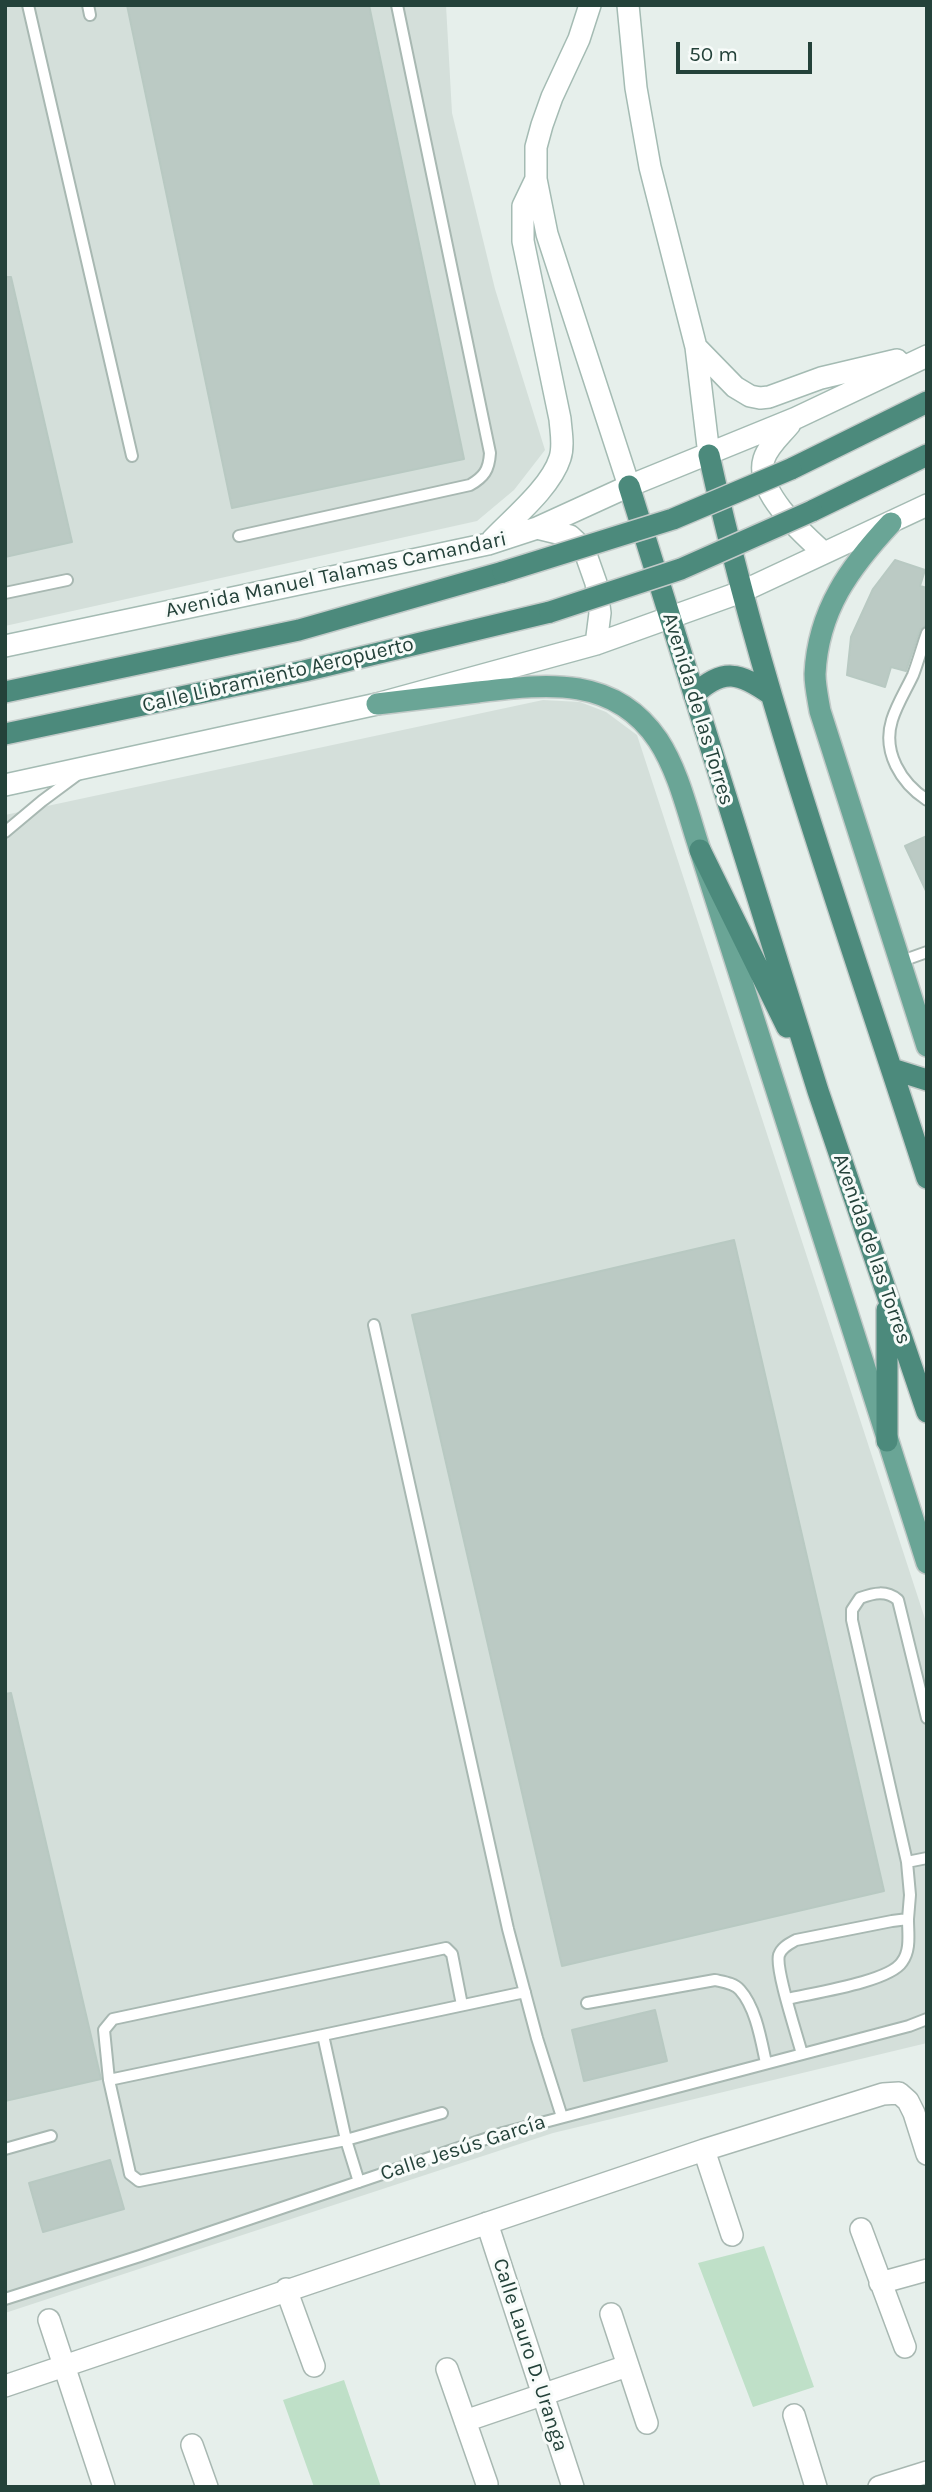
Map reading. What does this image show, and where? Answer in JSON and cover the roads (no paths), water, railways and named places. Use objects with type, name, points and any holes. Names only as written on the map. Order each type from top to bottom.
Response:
[{"type":"highway","name":"Calle Libramiento Aeropuerto","points":[[5,692],[299,630],[503,572],[673,519],[791,469],[927,402]]},
{"type":"highway","points":[[709,455],[741,592],[770,695],[927,1178]]},
{"type":"highway","name":"Calle Libramiento Aeropuerto","points":[[5,734],[304,671],[550,612],[681,569],[812,511],[927,455]]},
{"type":"highway","name":"Avenida de las Torres","points":[[629,486],[818,1091],[927,1412]]},
{"type":"highway","points":[[694,695],[713,680],[730,675],[748,679],[770,695]]},
{"type":"highway","points":[[700,850],[818,1091]]},
{"type":"highway","points":[[892,1069],[927,1080]]},
{"type":"highway","points":[[887,1441],[888,1291]]},
{"type":"main road","name":"Avenida de las Torres","points":[[590,5],[579,39],[542,125],[536,147],[536,179],[547,234],[629,486]]},
{"type":"main road","points":[[628,5],[636,88],[650,167],[696,347],[709,455]]},
{"type":"main road","points":[[488,544],[546,482],[560,457],[562,445],[560,419],[523,241],[523,206],[536,179]]},
{"type":"main road","points":[[696,347],[735,387],[750,396],[760,398],[821,378],[927,355]]},
{"type":"main road","name":"Avenida Manuel Talamas Camandari","points":[[5,646],[488,544],[537,528],[629,486],[796,418],[927,355]]},
{"type":"main road","points":[[796,418],[764,457],[763,476],[768,490],[780,507],[804,535],[824,552]]},
{"type":"main road","points":[[5,785],[377,704],[596,644],[741,592],[927,505]]},
{"type":"main road","points":[[891,523],[851,569],[838,590],[825,620],[815,676],[820,711],[927,1046]]},
{"type":"main road","points":[[537,528],[570,536],[584,549],[596,583],[600,613],[596,644]]},
{"type":"main road","name":"Avenida de las Torres","points":[[377,704],[555,685],[600,693],[628,707],[659,741],[673,769],[700,850],[927,1563]]},
{"type":"main road","points":[[5,2386],[704,2150],[883,2094],[899,2093],[908,2101],[927,2154]]},
{"type":"main road","points":[[704,2150],[732,2235]]},
{"type":"main road","name":"Calle Lauro D. Uranga","points":[[487,2224],[573,2487]]},
{"type":"main road","points":[[860,2229],[905,2347]]},
{"type":"main road","points":[[880,2283],[927,2270]]},
{"type":"main road","points":[[286,2290],[314,2366]]},
{"type":"main road","points":[[611,2314],[647,2423]]},
{"type":"main road","points":[[49,2320],[104,2487]]},
{"type":"main road","points":[[465,2421],[627,2365]]},
{"type":"main road","points":[[446,2369],[487,2484]]},
{"type":"main road","points":[[794,2415],[816,2487]]},
{"type":"main road","points":[[192,2445],[207,2487]]},
{"type":"main road","points":[[879,2487],[927,2472]]},
{"type":"lane","points":[[28,5],[132,456]]},
{"type":"lane","points":[[240,536],[470,485],[482,478],[489,467],[487,440],[397,5]]},
{"type":"lane","points":[[5,593],[67,580]]},
{"type":"lane","points":[[927,633],[913,674],[892,718],[889,739],[892,758],[901,776],[927,800]]},
{"type":"lane","points":[[5,832],[41,801],[88,767]]},
{"type":"lane","points":[[900,962],[927,953]]},
{"type":"lane","points":[[374,1325],[491,1854],[525,1992],[562,2117]]},
{"type":"lane","points":[[787,1999],[866,1981],[897,1969],[907,1953],[910,1895],[907,1862],[852,1620],[852,1610],[860,1598],[882,1593],[892,1595],[898,1600],[927,1718]]},
{"type":"lane","points":[[907,1862],[927,1857]]},
{"type":"lane","points":[[802,2054],[778,1959],[780,1951],[796,1940],[908,1919]]},
{"type":"lane","points":[[442,2113],[346,2140],[139,2181],[133,2178],[129,2169],[109,2080],[104,2030],[113,2019],[446,1948],[452,1954],[462,2005]]},
{"type":"lane","points":[[587,2003],[715,1980],[729,1982],[739,1988],[748,2003],[760,2035],[766,2063]]},
{"type":"lane","points":[[109,2080],[525,1992]]},
{"type":"lane","name":"Calle Jesús García","points":[[5,2299],[503,2133],[927,2019]]},
{"type":"lane","points":[[323,2035],[346,2140],[359,2182]]},
{"type":"lane","points":[[5,2149],[51,2136]]}]
